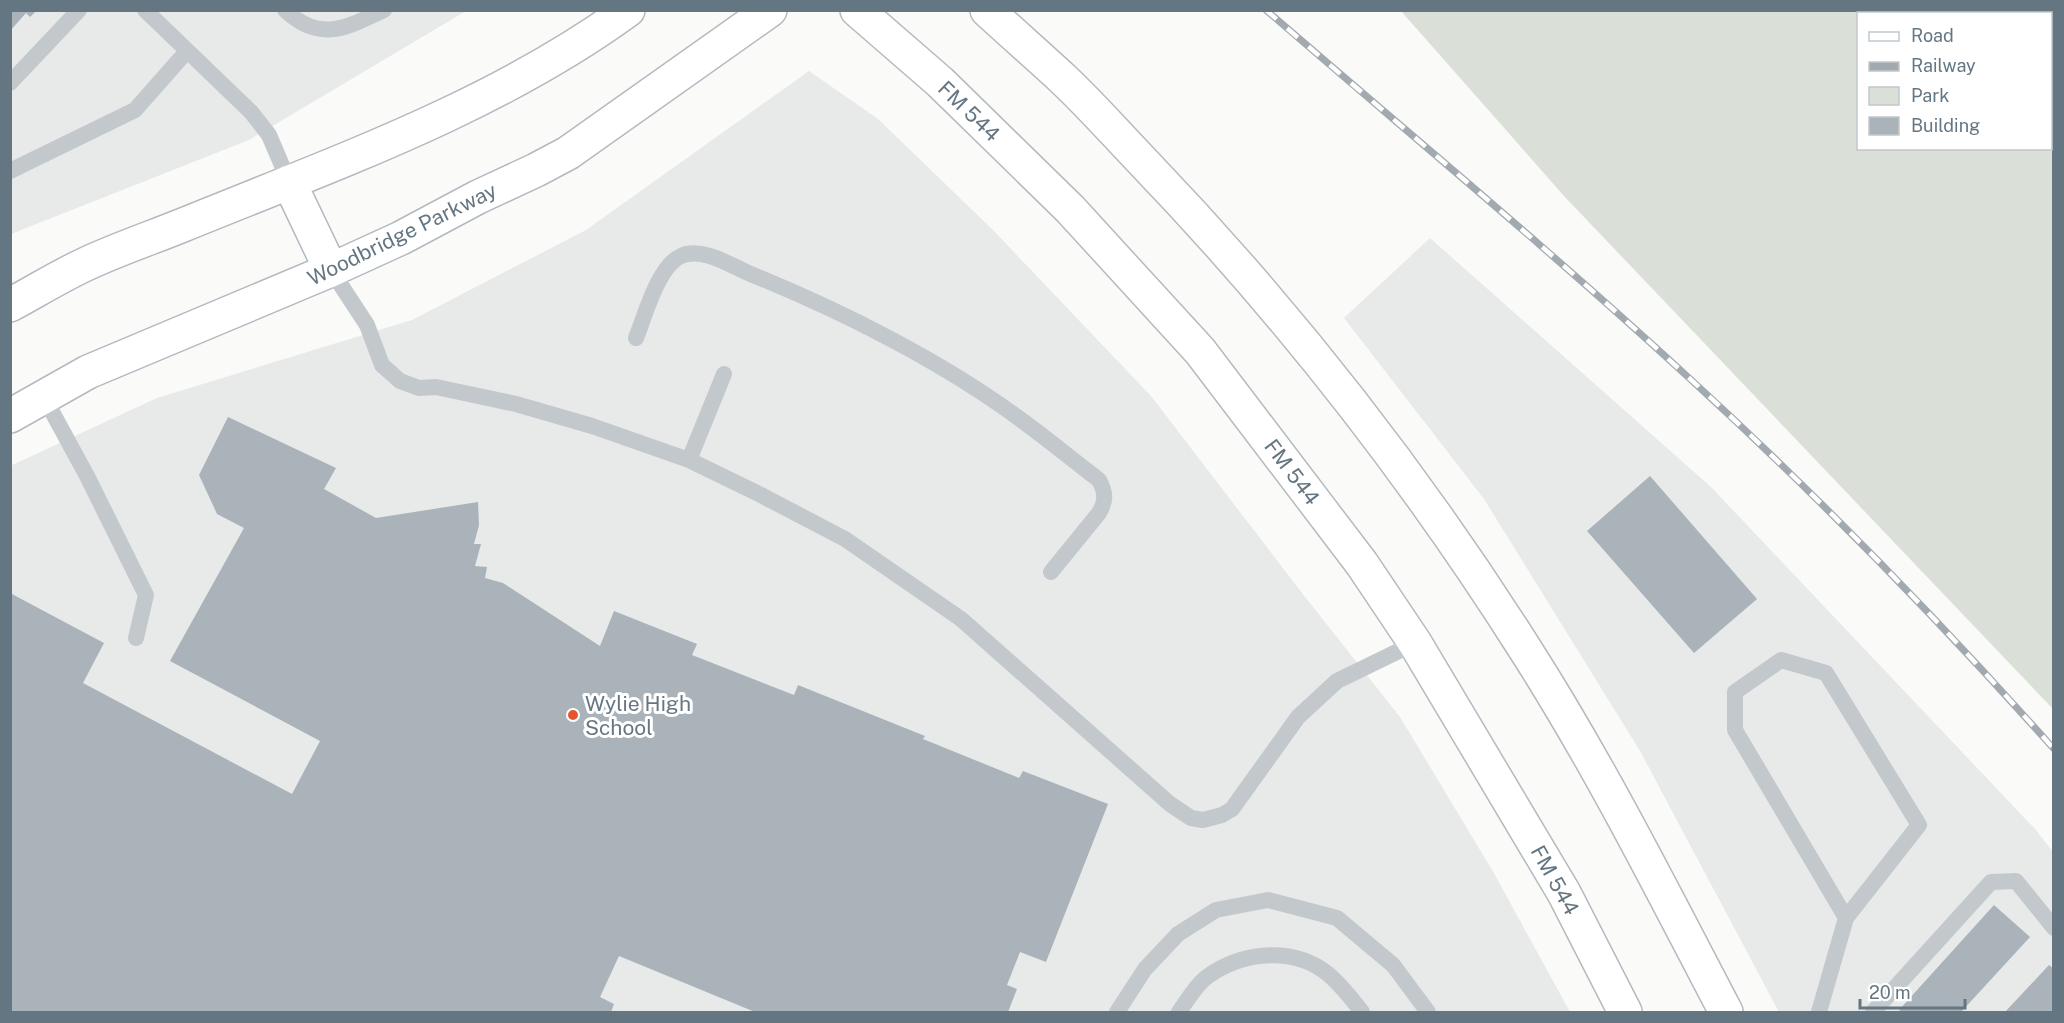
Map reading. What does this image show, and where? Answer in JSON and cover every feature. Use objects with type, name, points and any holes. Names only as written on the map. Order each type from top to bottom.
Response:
[{"type":"main road","points":[[10,305],[85,264],[289,182],[462,108],[554,59],[628,10]]},
{"type":"main road","name":"Woodbridge Parkway","points":[[10,416],[88,372],[331,270],[401,238],[478,197],[536,171],[568,153],[770,10]]},
{"type":"main road","name":"FM 544","points":[[858,10],[940,82],[1070,208],[1200,351],[1362,564],[1415,643],[1564,894],[1625,1012]]},
{"type":"main road","points":[[987,10],[1064,80],[1211,233],[1263,292],[1348,397],[1433,511],[1526,649],[1611,791],[1726,1012]]},
{"type":"main road","points":[[289,182],[331,270]]},
{"type":"lane","points":[[10,83],[79,10]]},
{"type":"lane","points":[[285,10],[308,27],[324,30],[346,27],[384,10]]},
{"type":"lane","points":[[154,14],[187,51],[257,120],[269,135],[289,182]]},
{"type":"lane","points":[[10,171],[135,110],[187,51]]},
{"type":"lane","points":[[636,338],[662,274],[674,260],[689,253],[706,255],[775,284],[877,332],[956,378],[1023,421],[1099,480],[1104,490],[1105,503],[1051,572]]},
{"type":"lane","points":[[331,270],[367,325],[382,365],[400,381],[420,388],[436,387],[516,404],[592,426],[689,460],[845,539],[961,619],[1170,804],[1191,818],[1214,818],[1232,809],[1298,717],[1337,681],[1415,643]]},
{"type":"lane","points":[[689,460],[724,374]]},
{"type":"lane","points":[[44,397],[87,476],[146,596],[135,638]]},
{"type":"lane","points":[[1819,1012],[1846,918],[1919,825],[1826,673],[1781,660],[1735,692],[1735,730],[1846,918]]},
{"type":"lane","points":[[1873,1012],[1991,882],[2016,881],[2054,928]]},
{"type":"lane","points":[[1117,1012],[1145,969],[1178,934],[1216,910],[1268,900],[1337,918],[1393,965],[1428,1012]]},
{"type":"lane","points":[[1179,1012],[1188,998],[1209,975],[1237,960],[1268,955],[1299,959],[1328,974],[1362,1012]]},
{"type":"shaded area","points":[[11,11],[466,11],[249,140],[11,234]]},
{"type":"shaded area","points":[[809,71],[878,119],[992,229],[1151,396],[1400,717],[1495,875],[1570,1012],[11,1012],[10,466],[157,398],[412,320],[586,230]]},
{"type":"shaded area","points":[[1430,238],[1711,487],[2035,829],[2053,852],[2053,1012],[1779,1012],[1640,751],[1484,499],[1344,318]]},
{"type":"green space","points":[[1401,11],[2053,11],[2053,709],[1564,196]]},
{"type":"building","points":[[10,10],[37,10],[30,17],[26,13],[10,31]]},
{"type":"building","name":"Wylie High School","points":[[228,417],[336,468],[324,489],[376,518],[478,502],[479,525],[474,544],[481,544],[475,566],[487,567],[485,578],[503,583],[600,646],[614,611],[697,644],[692,655],[794,695],[798,685],[925,736],[923,739],[1019,778],[1023,771],[1108,804],[1046,962],[1020,952],[1007,985],[1017,989],[1008,1012],[755,1012],[619,956],[600,997],[614,1004],[611,1012],[10,1012],[10,593],[104,643],[83,683],[292,794],[320,741],[170,661],[244,528],[217,514],[199,475]]},
{"type":"building","points":[[1650,476],[1757,599],[1694,653],[1587,531]]},
{"type":"building","points":[[1994,905],[2030,937],[1961,1012],[1902,1012],[1899,1010]]},
{"type":"building","points":[[2049,965],[2054,969],[2054,1012],[2005,1012]]},
{"type":"railway","points":[[1266,10],[1584,284],[1736,421],[1876,558],[2054,749]]},
{"type":"place","name":"Wylie High School","points":[[573,715]]}]
